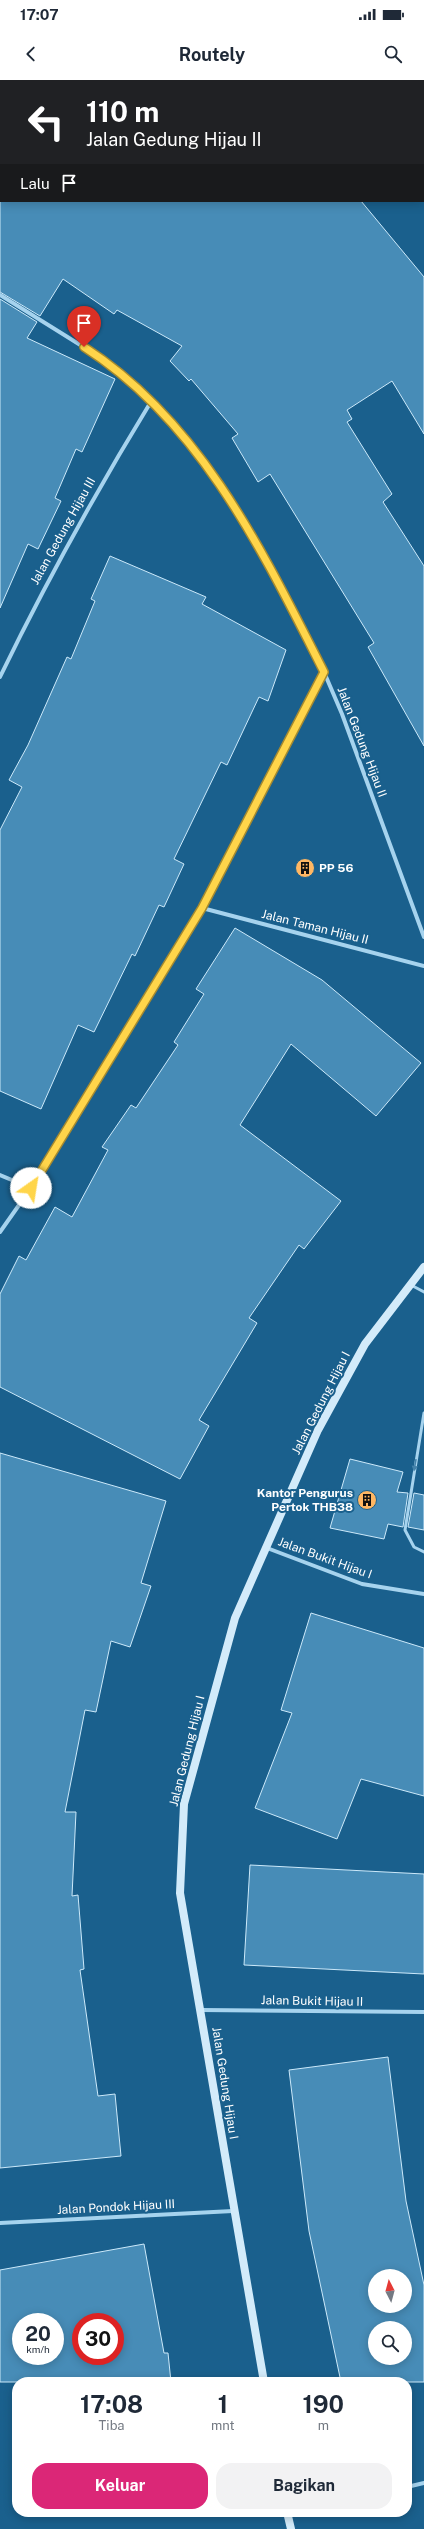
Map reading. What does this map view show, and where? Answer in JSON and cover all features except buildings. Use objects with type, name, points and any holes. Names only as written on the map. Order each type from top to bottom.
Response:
[{"type":"street","name":"Jalan Gedung Hijau II","points":[[0,295],[98,356],[152,400],[207,466],[233,504],[284,594],[324,672],[342,714],[424,937]]},
{"type":"street","name":"Jalan Gedung Hijau III","points":[[0,677],[41,592],[90,502],[152,400]]},
{"type":"street","points":[[0,1232],[31,1188],[202,908],[324,672]]},
{"type":"street","name":"Jalan Taman Hijau II","points":[[202,908],[424,966]]},
{"type":"street","points":[[0,1175],[31,1188]]},
{"type":"street","name":"Jalan Gedung Hijau I","points":[[263,2377],[233,2211],[201,2010],[180,1893],[184,1804],[235,1618],[318,1430],[365,1344],[424,1267]]},
{"type":"street","name":"Jalan Bukit Hijau I","points":[[267,1548],[362,1584],[424,1594]]},
{"type":"street","name":"Jalan Bukit Hijau II","points":[[201,2010],[424,2012]]},
{"type":"street","name":"Jalan Pondok Hijau III","points":[[0,2223],[233,2211]]},
{"type":"street","points":[[412,2486],[424,2483]]},
{"type":"street","points":[[289,2517],[291,2529]]},
{"type":"lane","points":[[410,1285],[424,1292]]},
{"type":"lane","points":[[424,1413],[405,1530],[408,1540],[414,1547],[424,1552]]},
{"type":"place","name":"PP 56","points":[[305,868]]},
{"type":"place","name":"Kantor Pengurus Pertok THB38","points":[[367,1500]]},
{"type":"route","points":[[31,1188],[202,908],[324,672],[284,594],[233,504],[207,466],[152,400],[98,356],[84,347]]}]
